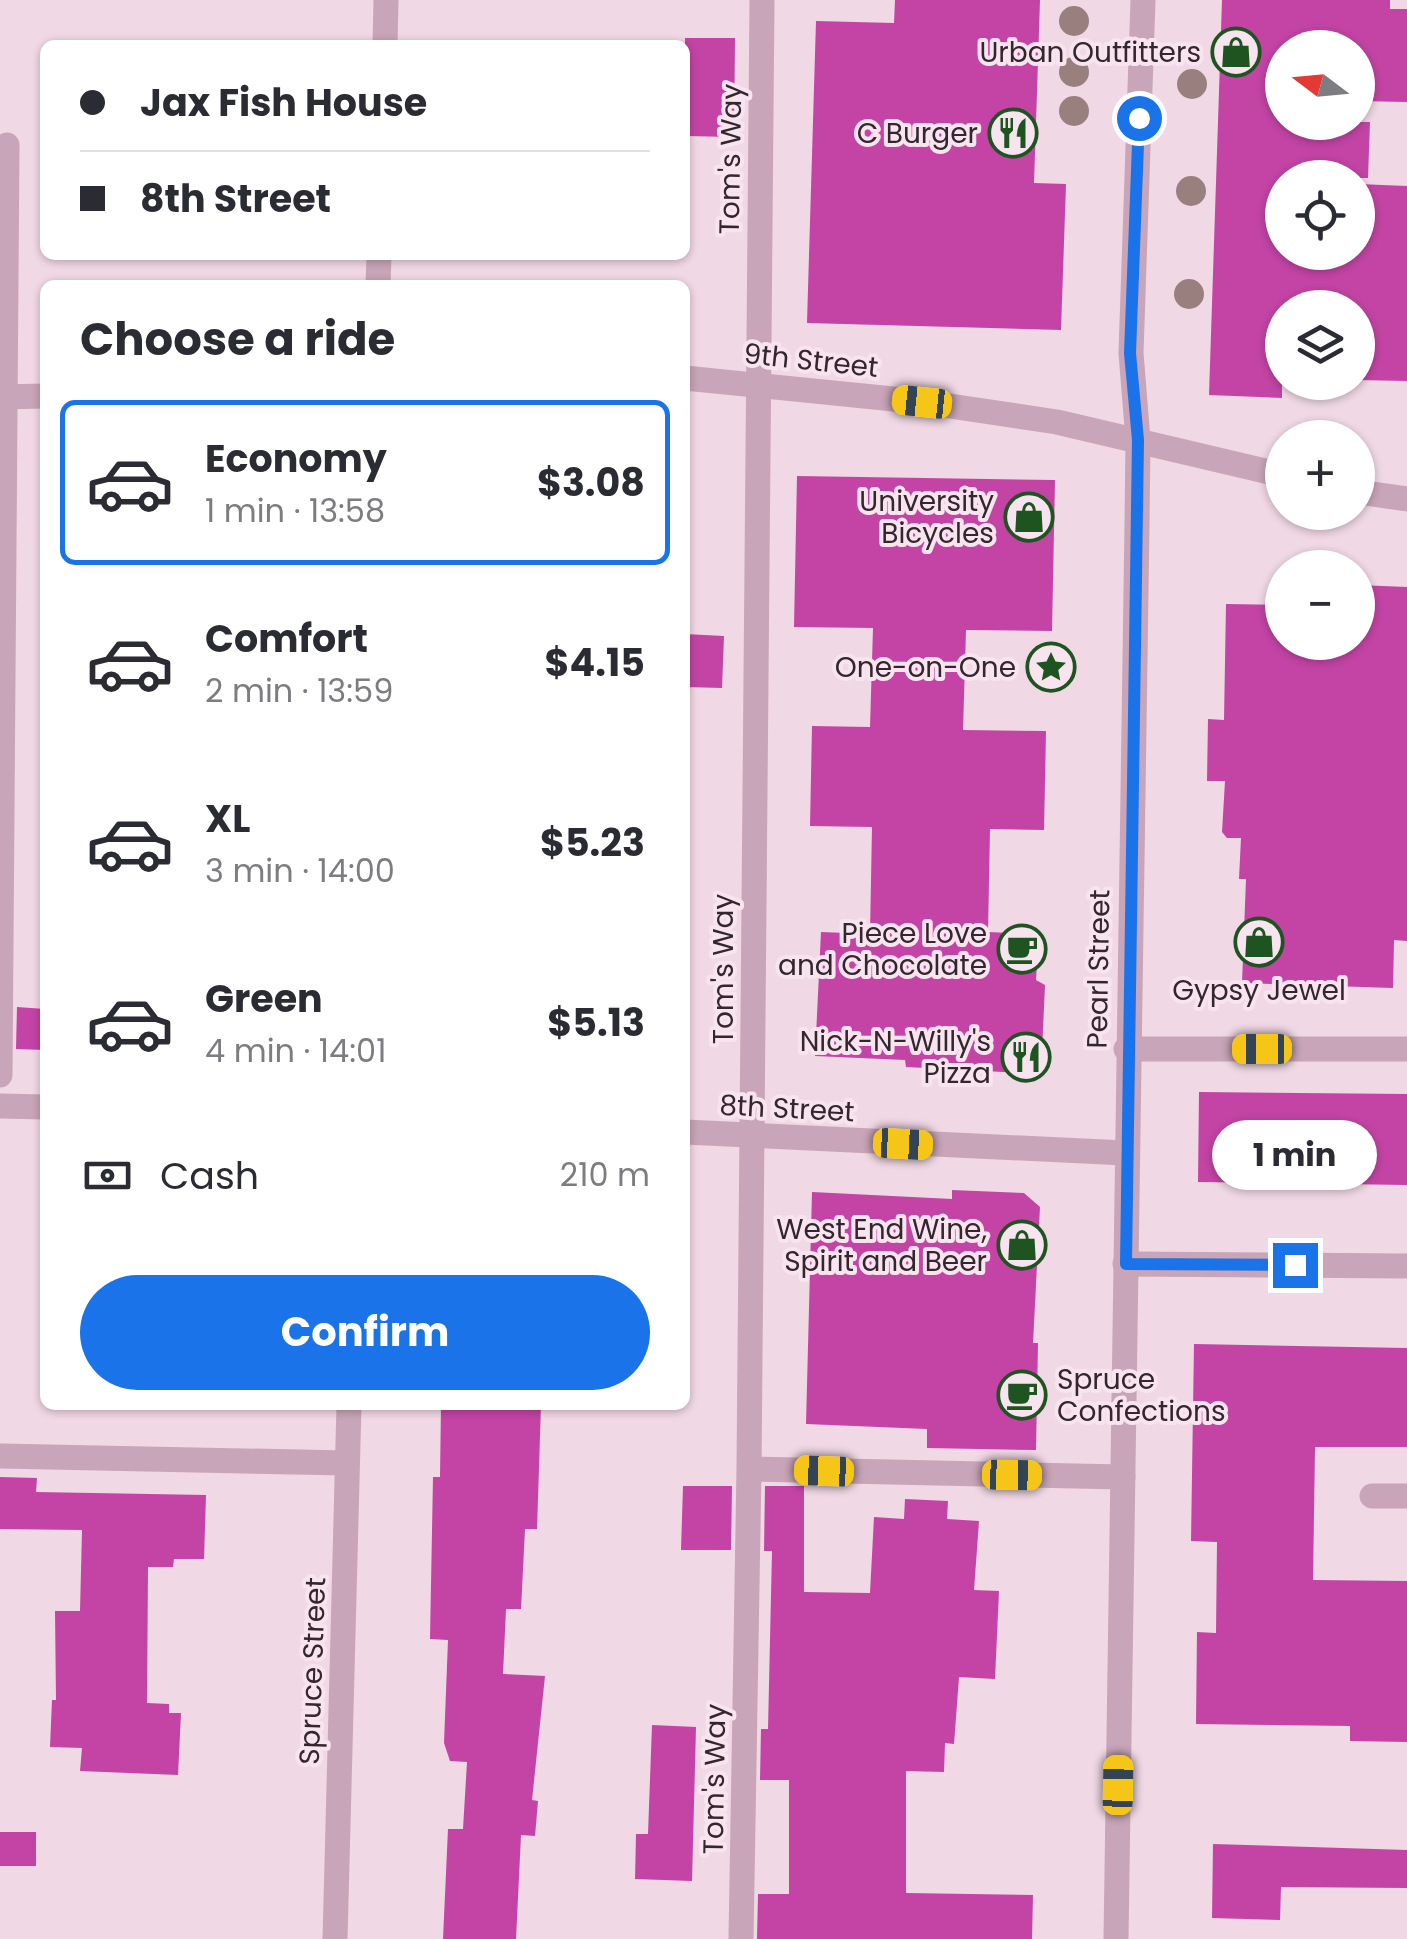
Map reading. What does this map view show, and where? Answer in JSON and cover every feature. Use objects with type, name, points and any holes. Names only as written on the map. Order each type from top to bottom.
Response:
[{"type":"street","points":[[385,40],[386,0]]},
{"type":"street","name":"Tom's Way","points":[[741,1939],[750,1469],[762,0]]},
{"type":"street","name":"Pearl Street","points":[[1116,1939],[1126,1049],[1138,440],[1130,353],[1144,0]]},
{"type":"street","points":[[0,1075],[7,145]]},
{"type":"street","name":"9th Street","points":[[690,378],[942,404],[1057,422],[1265,471]]},
{"type":"street","points":[[3,397],[40,396]]},
{"type":"street","points":[[1375,494],[1407,498]]},
{"type":"street","points":[[1126,1049],[1407,1048]]},
{"type":"street","points":[[0,1106],[40,1107]]},
{"type":"street","name":"8th Street","points":[[690,1132],[1125,1153]]},
{"type":"street","points":[[1126,1264],[1407,1266]]},
{"type":"street","name":"Spruce Street","points":[[335,1939],[348,1410]]},
{"type":"street","points":[[0,1456],[347,1462]]},
{"type":"street","points":[[750,1469],[1123,1477]]},
{"type":"street","points":[[1372,1496],[1407,1496]]},
{"type":"building","points":[[895,0],[1040,0],[1034,183],[1066,184],[1061,330],[807,323],[816,21],[894,23]]},
{"type":"building","points":[[1222,0],[1390,0],[1390,9],[1407,9],[1407,102],[1375,101],[1375,30],[1265,30],[1265,140],[1369,140],[1369,160],[1265,160],[1265,270],[1375,270],[1375,185],[1407,186],[1407,381],[1375,380],[1375,290],[1265,290],[1265,397],[1209,395]]},
{"type":"building","points":[[735,38],[734,137],[690,136],[690,40],[685,40]]},
{"type":"building","points":[[797,476],[1055,480],[1052,631],[966,630],[963,730],[1046,731],[1044,830],[990,829],[988,932],[1039,934],[1036,980],[1045,985],[1041,1074],[906,1067],[905,1060],[815,1056],[821,932],[870,934],[872,827],[810,826],[812,726],[870,727],[873,628],[794,627]]},
{"type":"building","points":[[1375,586],[1407,587],[1407,941],[1394,940],[1393,988],[1242,983],[1246,879],[1239,879],[1241,838],[1227,838],[1222,832],[1225,781],[1207,781],[1208,719],[1224,720],[1226,604],[1265,605],[1265,660],[1375,660]]},
{"type":"building","points":[[690,634],[724,636],[722,688],[690,687]]},
{"type":"building","points":[[17,1007],[40,1009],[40,1050],[16,1049]]},
{"type":"building","points":[[1199,1092],[1407,1094],[1407,1185],[1198,1182]]},
{"type":"building","points":[[952,1190],[1024,1193],[1040,1207],[1033,1343],[1038,1343],[1036,1450],[927,1448],[927,1429],[806,1424],[812,1192],[952,1199]]},
{"type":"building","points":[[1194,1344],[1407,1348],[1407,1447],[1315,1447],[1313,1580],[1407,1581],[1407,1742],[1350,1741],[1350,1726],[1196,1724],[1197,1632],[1216,1633],[1217,1542],[1191,1541]]},
{"type":"building","points":[[441,1410],[541,1410],[537,1529],[525,1529],[521,1609],[506,1609],[503,1674],[545,1676],[532,1800],[538,1801],[535,1836],[521,1835],[516,1939],[443,1939],[448,1829],[463,1829],[467,1762],[450,1761],[444,1743],[448,1640],[430,1639],[433,1477],[440,1477]]},
{"type":"building","points":[[0,1477],[37,1478],[36,1492],[206,1495],[204,1559],[174,1559],[173,1567],[148,1567],[147,1703],[169,1704],[169,1713],[181,1713],[178,1775],[80,1771],[82,1748],[50,1747],[52,1700],[56,1700],[55,1611],[80,1611],[82,1530],[0,1529]]},
{"type":"building","points":[[683,1486],[732,1486],[731,1550],[681,1550]]},
{"type":"building","points":[[765,1486],[804,1486],[804,1592],[870,1593],[874,1517],[904,1519],[905,1499],[948,1501],[947,1519],[979,1521],[974,1590],[999,1591],[995,1679],[959,1677],[954,1744],[945,1743],[944,1772],[906,1771],[906,1893],[1033,1895],[1032,1939],[757,1939],[758,1894],[789,1894],[789,1780],[760,1780],[761,1729],[768,1729],[772,1551],[764,1551]]},
{"type":"building","points":[[652,1725],[696,1727],[692,1881],[635,1879],[636,1834],[648,1834]]},
{"type":"building","points":[[0,1832],[36,1832],[36,1866],[0,1866]]},
{"type":"building","points":[[1213,1844],[1407,1850],[1407,1888],[1281,1887],[1280,1920],[1212,1918]]},
{"type":"place","name":"Urban Outfitters","points":[[1236,52]]},
{"type":"place","name":"C Burger","points":[[1013,133]]},
{"type":"place","name":"University Bicycles","points":[[1029,517]]},
{"type":"place","name":"One-on-One","points":[[1051,667]]},
{"type":"place","name":"Gypsy Jewel","points":[[1259,942]]},
{"type":"place","name":"Piece Love and Chocolate","points":[[1022,949]]},
{"type":"place","name":"Nick-N-Willy's Pizza","points":[[1026,1057]]},
{"type":"place","name":"West End Wine, Spirit and Beer","points":[[1022,1245]]},
{"type":"place","name":"Spruce Confections","points":[[1022,1395]]},
{"type":"route","points":[[1139,118],[1130,353],[1138,440],[1126,1049],[1126,1264],[1295,1265]]}]
